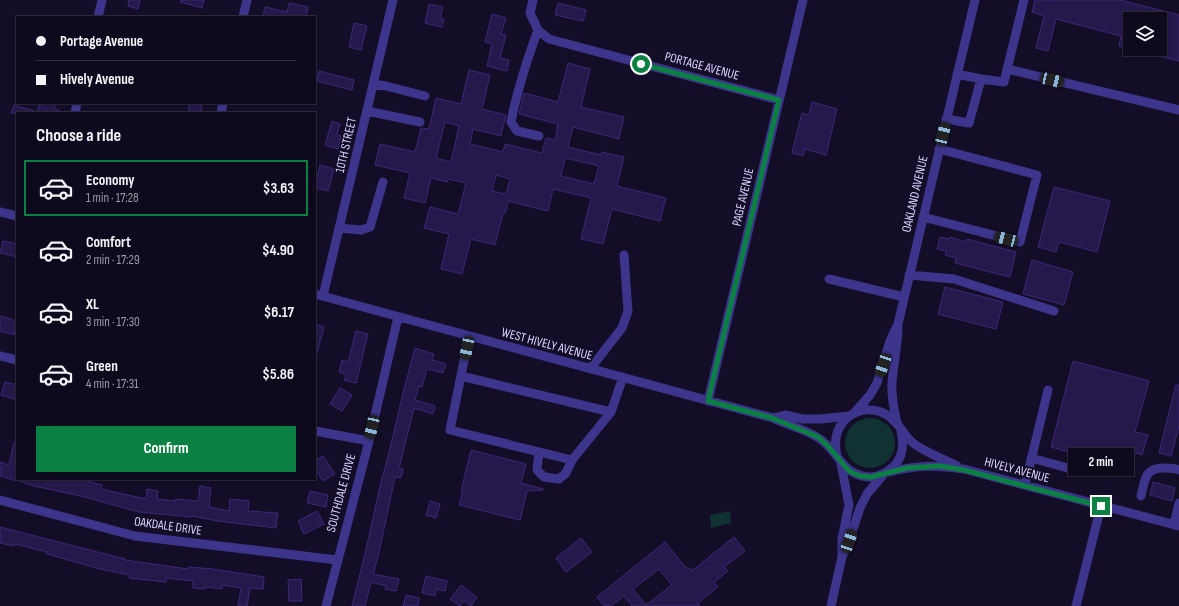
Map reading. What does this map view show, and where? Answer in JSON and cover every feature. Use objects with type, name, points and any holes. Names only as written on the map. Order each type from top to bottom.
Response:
[{"type":"street","points":[[98,16],[102,0]]},
{"type":"street","points":[[243,16],[247,0]]},
{"type":"street","name":"10TH STREET","points":[[319,295],[339,228],[393,0]]},
{"type":"street","points":[[534,0],[530,14],[538,30],[514,105],[511,122],[517,131],[540,136]]},
{"type":"street","name":"PAGE AVENUE","points":[[708,401],[803,0]]},
{"type":"street","name":"OAKLAND AVENUE","points":[[899,427],[892,398],[892,384],[898,342],[898,324],[975,0]]},
{"type":"street","points":[[957,74],[1004,82],[1024,0]]},
{"type":"street","name":"PORTAGE AVENUE","points":[[538,30],[549,39],[779,100]]},
{"type":"street","points":[[1007,69],[1179,110]]},
{"type":"street","points":[[946,119],[969,122],[980,79]]},
{"type":"street","points":[[373,84],[425,96]]},
{"type":"street","points":[[367,111],[420,122]]},
{"type":"street","points":[[923,217],[1020,242],[1037,175],[939,149]]},
{"type":"street","points":[[339,228],[361,230],[370,227],[383,182]]},
{"type":"street","points":[[0,212],[16,216]]},
{"type":"street","points":[[590,369],[622,328],[628,311],[624,255]]},
{"type":"street","points":[[909,275],[954,279],[1054,311]]},
{"type":"street","points":[[829,279],[904,296]]},
{"type":"street","name":"WEST HIVELY AVENUE","points":[[319,295],[772,418]]},
{"type":"street","name":"SOUTHDALE DRIVE","points":[[326,606],[369,441],[398,317]]},
{"type":"street","name":"OAKLAND AVENUE","points":[[852,414],[870,395],[877,383],[890,341],[898,324]]},
{"type":"street","points":[[470,336],[450,430],[572,460]]},
{"type":"street","points":[[0,356],[16,360]]},
{"type":"street","points":[[461,376],[611,412]]},
{"type":"street","points":[[539,452],[537,470],[544,477],[559,479],[566,473],[572,460],[611,412],[623,378]]},
{"type":"street","points":[[1025,485],[1048,390]]},
{"type":"street","name":"HIVELY AVENUE","points":[[772,418],[785,415],[803,419],[820,419],[852,414],[866,409],[878,410],[888,415],[911,442],[922,450],[964,470]]},
{"type":"street","points":[[842,557],[842,539],[849,505],[835,446],[836,435],[841,424],[852,414]]},
{"type":"street","name":"HIVELY AVENUE","points":[[772,418],[818,437],[849,471],[860,476],[871,477],[921,466],[940,466],[964,470],[1025,485],[1176,526]]},
{"type":"street","points":[[831,606],[842,557],[860,508],[867,494],[885,473],[897,464],[902,453],[903,442],[899,427]]},
{"type":"street","points":[[316,431],[369,441]]},
{"type":"street","points":[[1031,458],[1068,468]]},
{"type":"street","points":[[1141,496],[1147,474],[1152,469],[1159,467],[1179,470]]},
{"type":"street","name":"OAKDALE DRIVE","points":[[0,500],[135,536],[337,560]]},
{"type":"street","points":[[1176,526],[1179,503]]},
{"type":"street","points":[[1076,606],[1101,506]]},
{"type":"green space","points":[[865,418],[875,418],[888,425],[895,438],[895,448],[888,461],[875,468],[865,468],[856,464],[849,457],[845,448],[845,438],[849,429],[856,422]]},
{"type":"green space","points":[[730,511],[731,523],[711,528],[710,515]]},
{"type":"building","points":[[129,0],[140,0],[138,9],[128,6]]},
{"type":"building","points":[[181,0],[204,0],[202,8],[180,2]]},
{"type":"building","points":[[1035,0],[1120,0],[1179,15],[1179,61],[1158,56],[1167,56],[1167,12],[1123,12],[1123,47],[1119,46],[1121,36],[1056,19],[1048,51],[1036,48],[1044,16],[1032,12]]},
{"type":"building","points":[[289,3],[308,7],[306,16],[263,16],[265,7],[287,12]]},
{"type":"building","points":[[558,3],[586,10],[583,21],[555,15]]},
{"type":"building","points":[[429,4],[443,7],[440,19],[444,19],[442,27],[425,23]]},
{"type":"building","points":[[492,14],[506,18],[501,34],[506,35],[500,58],[509,60],[507,71],[487,66],[492,44],[485,42]]},
{"type":"building","points":[[354,23],[367,26],[361,50],[349,47]]},
{"type":"building","points":[[568,63],[590,69],[581,107],[624,117],[619,139],[573,127],[568,147],[601,155],[602,152],[624,157],[617,186],[666,198],[660,221],[612,209],[603,244],[581,239],[591,198],[553,189],[548,211],[508,201],[505,213],[503,213],[495,245],[471,239],[462,274],[441,269],[449,234],[424,228],[430,207],[458,214],[466,183],[448,179],[447,182],[431,178],[425,203],[404,198],[410,173],[375,165],[380,144],[415,152],[421,128],[429,129],[436,98],[461,104],[469,70],[490,75],[482,109],[506,115],[501,136],[473,129],[470,144],[503,152],[505,144],[542,153],[546,138],[555,140],[558,124],[519,114],[524,93],[558,102]],"holes":[[[445,122],[459,126],[451,162],[436,158]],[[565,158],[599,166],[594,184],[561,176]],[[496,175],[510,179],[506,194],[492,191]]]},
{"type":"building","points":[[319,71],[354,80],[352,90],[317,81]]},
{"type":"building","points":[[812,102],[837,109],[826,155],[805,149],[803,156],[792,153],[802,113],[809,115]]},
{"type":"building","points":[[43,104],[56,104],[54,109],[60,112],[37,112],[39,105],[42,106]]},
{"type":"building","points":[[190,104],[202,106],[201,112],[188,112]]},
{"type":"building","points":[[14,105],[34,111],[34,112],[11,113]]},
{"type":"building","points":[[332,121],[340,124],[337,134],[341,136],[338,149],[325,145]]},
{"type":"building","points":[[320,165],[334,169],[328,191],[316,188]]},
{"type":"building","points":[[1054,187],[1110,201],[1097,252],[1059,242],[1056,252],[1038,247]]},
{"type":"building","points":[[940,237],[949,239],[950,237],[966,242],[967,239],[1016,252],[1010,277],[955,263],[956,258],[945,255],[946,251],[937,249]]},
{"type":"building","points":[[3,241],[16,244],[16,257],[0,253]]},
{"type":"building","points":[[1032,260],[1073,272],[1064,305],[1023,294]]},
{"type":"building","points":[[945,287],[1003,302],[996,329],[938,314]]},
{"type":"building","points":[[0,316],[16,321],[14,335],[0,331]]},
{"type":"building","points":[[316,324],[324,327],[316,352]]},
{"type":"building","points":[[356,331],[368,334],[356,383],[344,380],[347,375],[339,372],[342,360],[348,362]]},
{"type":"building","points":[[415,348],[434,354],[432,360],[446,364],[443,373],[427,369],[422,387],[419,386],[415,400],[435,406],[433,414],[414,408],[399,468],[403,469],[401,478],[395,477],[373,574],[399,579],[396,591],[385,589],[386,586],[371,582],[365,606],[352,606],[381,482]]},
{"type":"building","points":[[1073,361],[1149,381],[1135,432],[1148,435],[1142,455],[1133,452],[1130,465],[1083,452],[1083,456],[1051,447]]},
{"type":"building","points":[[5,382],[16,385],[16,400],[1,395]]},
{"type":"building","points":[[1176,385],[1179,385],[1179,426],[1171,456],[1159,453]]},
{"type":"building","points":[[340,388],[352,395],[342,411],[330,404]]},
{"type":"building","points":[[14,442],[16,442],[17,481],[0,476],[0,462],[9,465]]},
{"type":"building","points":[[471,450],[526,464],[521,483],[543,490],[527,491],[520,520],[459,505]]},
{"type":"building","points":[[323,456],[335,474],[323,481],[316,470],[316,460]]},
{"type":"building","points":[[84,480],[102,485],[101,489],[146,499],[147,489],[158,491],[157,499],[175,501],[175,499],[198,501],[200,486],[211,488],[209,507],[229,511],[230,499],[249,501],[248,511],[278,513],[276,528],[218,521],[192,516],[139,512],[19,481]]},
{"type":"building","points":[[1153,482],[1175,488],[1172,501],[1150,495]]},
{"type":"building","points":[[310,491],[328,495],[326,507],[307,503]]},
{"type":"building","points":[[430,501],[440,504],[436,518],[426,515]]},
{"type":"building","points":[[317,511],[324,524],[304,534],[298,521]]},
{"type":"building","points":[[0,527],[125,560],[188,569],[189,567],[213,569],[264,577],[263,589],[250,588],[247,606],[238,606],[241,588],[222,585],[222,589],[205,587],[205,589],[193,588],[193,581],[166,578],[166,582],[129,578],[130,575],[100,569],[47,554],[47,552],[15,544],[14,546],[0,543]]},
{"type":"building","points":[[734,537],[745,551],[724,567],[728,571],[714,582],[718,587],[698,603],[700,606],[632,606],[624,596],[611,606],[604,606],[597,597],[665,542],[685,567],[693,570]],"holes":[[[659,569],[672,585],[646,605],[633,589]]]},
{"type":"building","points":[[581,538],[592,552],[566,572],[556,558]]},
{"type":"building","points":[[426,576],[447,581],[445,591],[436,589],[435,596],[422,593]]},
{"type":"building","points":[[301,579],[302,601],[289,601],[288,580]]},
{"type":"building","points":[[461,585],[477,597],[471,606],[464,601],[460,606],[450,599]]},
{"type":"building","points":[[406,595],[419,598],[418,606],[403,606]]},
{"type":"route","points":[[641,64],[779,100],[708,401],[772,418],[818,437],[829,447],[849,471],[860,476],[871,477],[907,468],[940,466],[964,470],[1101,506]]}]
